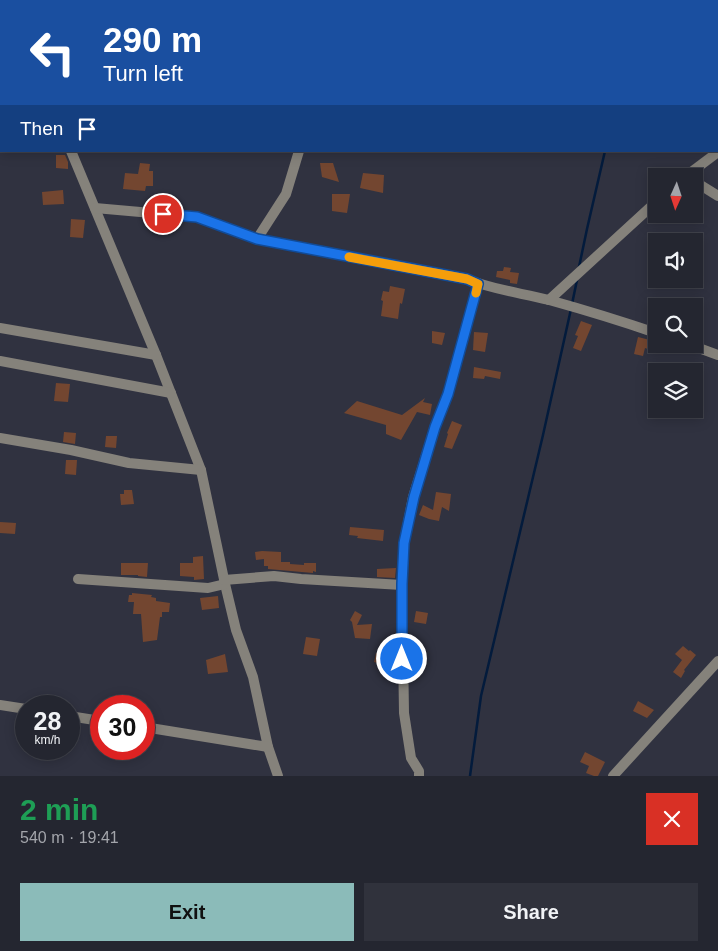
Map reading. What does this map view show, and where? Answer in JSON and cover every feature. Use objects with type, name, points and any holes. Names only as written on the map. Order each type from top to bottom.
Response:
[{"type":"street","points":[[71,152],[156,355],[201,470],[236,630],[253,677],[268,747],[278,776]]},
{"type":"street","points":[[257,239],[286,194],[299,152]]},
{"type":"street","points":[[697,168],[718,152]]},
{"type":"street","points":[[703,187],[718,196]]},
{"type":"street","points":[[95,208],[197,217],[257,239],[467,279],[478,284],[549,300],[648,330]]},
{"type":"street","points":[[549,300],[648,209]]},
{"type":"street","points":[[419,776],[419,771],[411,758],[404,712],[402,584],[404,543],[414,497],[435,427],[448,394],[478,284]]},
{"type":"street","points":[[0,328],[156,355]]},
{"type":"street","points":[[703,350],[718,355]]},
{"type":"street","points":[[0,361],[171,393]]},
{"type":"street","points":[[0,438],[71,450],[129,463],[201,470]]},
{"type":"street","points":[[78,579],[208,588],[224,582],[274,576],[402,584]]},
{"type":"street","points":[[614,776],[718,661]]},
{"type":"street","points":[[0,705],[15,707]]},
{"type":"street","points":[[155,729],[268,747]]},
{"type":"building","points":[[56,155],[65,155],[68,169],[56,168]]},
{"type":"building","points":[[140,163],[150,164],[149,171],[153,171],[153,186],[146,186],[145,191],[123,189],[125,173],[138,174]]},
{"type":"building","points":[[320,163],[333,163],[339,182],[322,177]]},
{"type":"building","points":[[363,173],[384,175],[383,193],[360,188]]},
{"type":"building","points":[[63,190],[64,204],[43,205],[42,192]]},
{"type":"building","points":[[332,194],[350,194],[347,213],[332,211]]},
{"type":"building","points":[[71,219],[85,220],[83,238],[70,237]]},
{"type":"building","points":[[504,267],[511,268],[510,272],[519,273],[517,284],[510,283],[510,280],[496,277],[497,271],[503,271]]},
{"type":"building","points":[[390,286],[405,289],[402,304],[400,303],[398,319],[381,316],[383,291],[389,292]]},
{"type":"building","points":[[581,321],[592,325],[581,351],[573,348],[578,336],[575,335]]},
{"type":"building","points":[[432,331],[445,333],[442,345],[432,343]]},
{"type":"building","points":[[474,332],[488,333],[485,352],[473,350]]},
{"type":"building","points":[[638,337],[648,340],[648,349],[645,348],[643,356],[634,354]]},
{"type":"building","points":[[474,367],[501,372],[500,379],[485,376],[484,379],[473,378]]},
{"type":"building","points":[[56,383],[70,384],[68,402],[54,401]]},
{"type":"building","points":[[425,398],[423,402],[432,404],[430,415],[417,412],[401,440],[386,434],[386,425],[344,413],[357,401],[402,415]]},
{"type":"building","points":[[452,421],[462,425],[452,449],[444,447]]},
{"type":"building","points":[[64,432],[76,433],[75,444],[63,442]]},
{"type":"building","points":[[106,436],[117,436],[116,448],[105,447]]},
{"type":"building","points":[[66,460],[77,460],[76,475],[65,474]]},
{"type":"building","points":[[124,490],[132,490],[134,504],[121,505],[120,494],[124,494]]},
{"type":"building","points":[[436,492],[451,494],[449,511],[442,507],[439,521],[419,515],[423,505],[433,510]]},
{"type":"building","points":[[0,522],[16,523],[15,534],[0,533]]},
{"type":"building","points":[[350,527],[384,530],[383,541],[357,538],[358,536],[349,535]]},
{"type":"building","points":[[255,552],[281,552],[281,562],[290,562],[290,564],[304,565],[304,563],[316,563],[316,572],[268,569],[268,566],[264,566],[264,559],[256,560]]},
{"type":"building","points":[[203,556],[204,579],[194,580],[194,577],[180,576],[180,563],[193,563],[193,557]]},
{"type":"building","points":[[121,563],[148,563],[147,577],[121,575]]},
{"type":"building","points":[[396,568],[395,578],[377,577],[377,569]]},
{"type":"building","points":[[132,593],[152,595],[151,597],[156,598],[156,601],[170,603],[169,612],[162,612],[162,617],[160,617],[157,640],[143,642],[141,614],[133,614],[134,602],[128,602],[129,595],[132,595]]},
{"type":"building","points":[[218,596],[219,608],[202,610],[200,598]]},
{"type":"building","points":[[355,611],[362,615],[357,625],[372,624],[370,639],[355,638],[350,620]]},
{"type":"building","points":[[416,611],[428,613],[426,624],[414,622]]},
{"type":"building","points":[[306,637],[320,639],[317,656],[303,654]]},
{"type":"building","points":[[683,646],[696,655],[684,670],[681,678],[673,672],[682,660],[675,654]]},
{"type":"building","points":[[380,649],[391,652],[387,666],[374,662],[376,653],[378,654]]},
{"type":"building","points":[[225,654],[228,672],[208,674],[206,660]]},
{"type":"building","points":[[638,701],[654,710],[647,718],[633,711]]},
{"type":"building","points":[[585,752],[605,762],[598,776],[586,773],[589,766],[580,762]]},
{"type":"waterway","points":[[579,267],[605,152]]},
{"type":"waterway","points":[[572,304],[577,280]]},
{"type":"waterway","points":[[470,776],[481,696],[571,309]]},
{"type":"slow traffic","points":[[349,257],[467,279],[478,284],[476,293]]},
{"type":"route","points":[[163,214],[197,217],[257,239],[467,279],[478,284],[448,394],[435,427],[414,497],[404,543],[402,659]]}]
